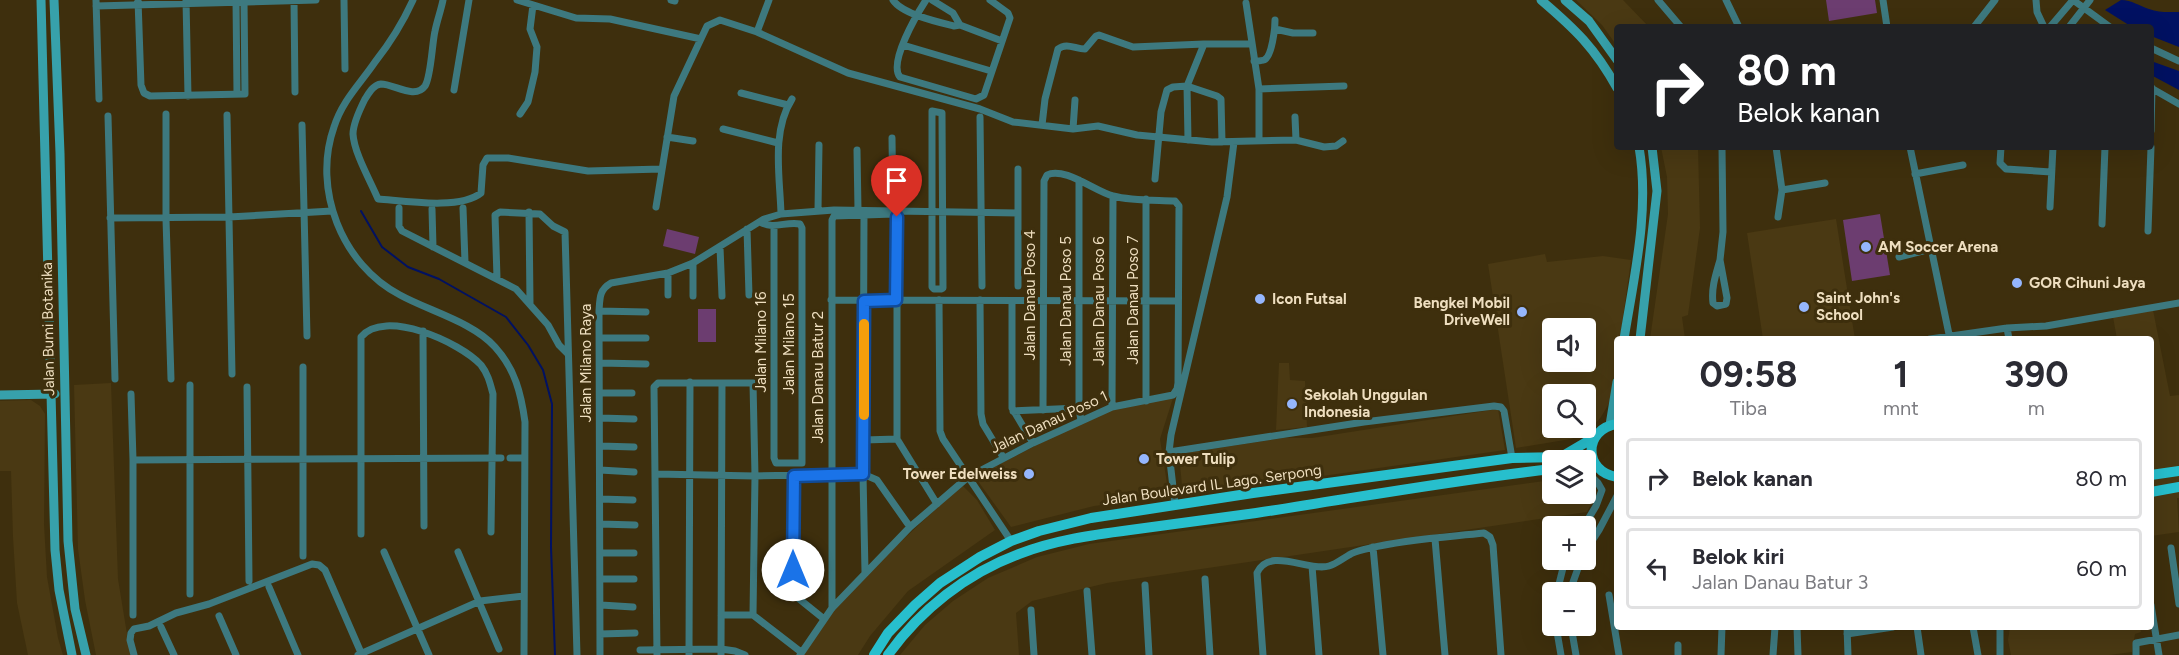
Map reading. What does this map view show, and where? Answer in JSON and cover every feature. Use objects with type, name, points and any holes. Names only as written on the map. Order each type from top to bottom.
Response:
[{"type":"main road","name":"Jalan Bumi Botanika","points":[[41,0],[57,570],[72,655]]},
{"type":"main road","name":"Jalan Bumi Botanika","points":[[54,0],[60,153],[69,561],[75,609],[86,655]]},
{"type":"main road","points":[[1541,0],[1588,42],[1614,82]]},
{"type":"main road","points":[[1565,0],[1589,21],[1614,56]]},
{"type":"main road","points":[[1625,336],[1643,206],[1643,178],[1639,150]]},
{"type":"main road","points":[[1640,336],[1657,190],[1652,150]]},
{"type":"main road","points":[[46,154],[60,153]]},
{"type":"main road","points":[[1633,287],[1647,290]]},
{"type":"main road","points":[[0,395],[64,393]]},
{"type":"main road","name":"Jalan Boulevard IL Lago. Serpong","points":[[1596,436],[1613,425]]},
{"type":"main road","name":"Jalan Boulevard IL Lago. Serpong","points":[[874,655],[893,628],[940,583],[980,557],[1011,542],[1066,523],[1175,505],[1512,458],[1561,457],[1593,438]]},
{"type":"main road","points":[[1595,438],[1592,450],[1594,463],[1598,468],[1614,476]]},
{"type":"main road","points":[[888,655],[901,636],[927,611],[978,574],[1016,555],[1065,539],[1542,470]]},
{"type":"main road","points":[[1417,471],[1419,487]]},
{"type":"main road","points":[[2154,475],[2179,471]]},
{"type":"main road","points":[[2154,491],[2179,487]]},
{"type":"main road","points":[[893,628],[901,636]]},
{"type":"street","points":[[294,0],[295,92]]},
{"type":"street","points":[[99,99],[96,3],[316,0]]},
{"type":"street","points":[[344,0],[345,69]]},
{"type":"street","points":[[413,0],[387,46],[345,101],[333,127],[329,151],[328,184],[332,211],[351,252],[371,275],[402,296],[478,333],[498,351],[513,372],[521,393],[525,422],[524,655]]},
{"type":"street","points":[[443,0],[426,84],[420,91],[414,92],[382,84],[376,86],[363,103],[354,126],[353,135],[356,147],[378,199],[444,202],[470,199],[478,196],[483,190],[483,165],[488,158],[508,158],[588,171],[661,169]]},
{"type":"street","points":[[454,90],[469,0]]},
{"type":"street","points":[[518,0],[576,18],[610,19],[700,39]]},
{"type":"street","points":[[757,32],[769,0]]},
{"type":"street","points":[[893,0],[916,15],[954,26],[960,25],[1002,41]]},
{"type":"street","points":[[926,0],[916,15],[903,45],[896,68],[897,74],[900,77],[976,99],[984,95],[1010,18],[1008,13],[990,0]]},
{"type":"street","points":[[932,0],[953,12],[960,25]]},
{"type":"street","points":[[1658,0],[1678,24]]},
{"type":"street","points":[[1726,0],[1738,24]]},
{"type":"street","points":[[1883,0],[1887,24]]},
{"type":"street","points":[[1976,24],[1995,0]]},
{"type":"street","points":[[2036,0],[2040,24]]},
{"type":"street","points":[[2053,24],[2073,0],[2106,24]]},
{"type":"street","points":[[2071,24],[2090,0]]},
{"type":"street","points":[[138,2],[142,90],[150,96],[188,96],[241,94],[240,1]]},
{"type":"street","points":[[187,2],[188,96]]},
{"type":"street","points":[[1246,3],[1259,89],[1259,140]]},
{"type":"street","points":[[520,114],[528,102],[535,72],[537,47],[530,29],[533,5]]},
{"type":"street","points":[[656,207],[674,96],[707,26],[720,20],[757,32],[848,72],[980,109],[1007,121],[1073,129],[1103,126],[1137,135],[1188,140],[1222,142],[1296,140],[1321,147],[1336,146],[1343,141]]},
{"type":"street","points":[[1254,61],[1268,58],[1275,20]]},
{"type":"street","points":[[1275,29],[1296,34],[1313,33]]},
{"type":"street","points":[[1042,125],[1045,99],[1058,49],[1062,46],[1085,49],[1097,35],[1132,47],[1251,44]]},
{"type":"street","points":[[1188,140],[1186,86],[1204,44]]},
{"type":"street","points":[[903,45],[991,71]]},
{"type":"street","points":[[2154,49],[2179,61]]},
{"type":"street","points":[[1155,179],[1161,112],[1167,90],[1186,86],[1221,99],[1222,142]]},
{"type":"street","points":[[1259,89],[1344,86]]},
{"type":"street","points":[[2154,89],[2179,104]]},
{"type":"street","points":[[741,93],[790,102],[782,118],[778,143],[781,214]]},
{"type":"street","points":[[1073,129],[1076,100]]},
{"type":"street","points":[[932,111],[942,113],[943,288],[941,289],[933,288],[932,211],[932,111]]},
{"type":"street","points":[[166,114],[166,219],[171,379]]},
{"type":"street","points":[[227,115],[232,374]]},
{"type":"street","points":[[108,116],[115,379]]},
{"type":"street","points":[[980,117],[982,286]]},
{"type":"street","points":[[1295,117],[1296,140]]},
{"type":"street","points":[[302,125],[307,336]]},
{"type":"street","points":[[723,129],[778,143]]},
{"type":"street","points":[[667,137],[693,141]]},
{"type":"street","points":[[892,138],[897,439],[938,504]]},
{"type":"street","points":[[1175,505],[1169,452],[1227,197],[1234,142]]},
{"type":"street","points":[[818,210],[819,145]]},
{"type":"street","points":[[857,150],[858,210]]},
{"type":"street","points":[[1720,260],[1727,298],[1726,304],[1718,306],[1713,303],[1713,298],[1714,279],[1720,260],[1723,232],[1722,150]]},
{"type":"street","points":[[1776,150],[1782,190],[1778,217]]},
{"type":"street","points":[[1911,150],[1950,336]]},
{"type":"street","points":[[2001,150],[2000,163],[2006,170],[2051,172]]},
{"type":"street","points":[[2050,207],[2053,150]]},
{"type":"street","points":[[2102,224],[2105,150]]},
{"type":"street","points":[[2148,231],[2151,150]]},
{"type":"street","points":[[1915,174],[1963,165]]},
{"type":"street","points":[[1018,170],[1018,286]]},
{"type":"street","name":"Jalan Danau Poso 4","points":[[1043,410],[1044,181],[1047,175],[1056,173],[1079,180]]},
{"type":"street","points":[[831,300],[1178,301],[1179,206],[1175,201],[1113,196],[1079,180]]},
{"type":"street","name":"Jalan Danau Poso 5","points":[[1079,180],[1079,408],[1081,421]]},
{"type":"street","points":[[1782,190],[1825,183]]},
{"type":"street","name":"Jalan Danau Poso 6","points":[[1112,407],[1113,196]]},
{"type":"street","name":"Jalan Danau Poso 7","points":[[1146,199],[1146,401]]},
{"type":"street","points":[[399,208],[399,226],[402,231],[516,289],[548,325],[559,345],[568,354]]},
{"type":"street","points":[[463,208],[465,262]]},
{"type":"street","points":[[432,209],[433,247]]},
{"type":"street","name":"Jalan Milano Raya","points":[[600,655],[599,310],[600,294],[604,287],[611,283],[668,273],[693,263],[747,229],[781,214],[818,210],[895,213],[942,211],[1018,213]]},
{"type":"street","points":[[110,218],[166,219],[332,211]]},
{"type":"street","points":[[497,278],[495,215],[500,212],[540,214],[553,226],[565,232],[577,655]]},
{"type":"street","points":[[529,212],[530,303]]},
{"type":"street","points":[[866,572],[863,474],[864,215],[895,213]]},
{"type":"street","name":"Jalan Danau Batur 2","points":[[832,608],[832,218],[836,215],[864,215]]},
{"type":"street","points":[[760,222],[774,226]]},
{"type":"street","name":"Jalan Milano 15","points":[[774,226],[795,223],[800,224],[802,228],[804,460]]},
{"type":"street","name":"Jalan Milano 16","points":[[774,226],[774,458],[776,463],[802,463],[804,460]]},
{"type":"street","points":[[747,229],[749,295]]},
{"type":"street","points":[[720,247],[722,296]]},
{"type":"street","points":[[1899,257],[1930,249]]},
{"type":"street","points":[[693,263],[693,296]]},
{"type":"street","points":[[668,273],[668,295]]},
{"type":"street","points":[[939,300],[940,431],[1011,542]]},
{"type":"street","points":[[980,300],[981,414],[983,424],[1003,457]]},
{"type":"street","points":[[1012,301],[1013,411],[1033,442]]},
{"type":"street","name":"Jalan Danau Poso 1","points":[[800,653],[832,608],[866,572],[910,527],[968,477],[1033,442],[1112,407],[1173,395],[1177,389],[1178,301]]},
{"type":"street","points":[[1956,336],[2007,328],[2046,326],[2179,303]]},
{"type":"street","points":[[599,310],[646,312]]},
{"type":"street","points":[[361,534],[361,337],[371,327],[382,326],[400,326],[423,331],[466,353],[479,363],[489,376],[493,394],[491,532]]},
{"type":"street","points":[[2007,328],[2008,336]]},
{"type":"street","points":[[423,331],[424,526]]},
{"type":"street","points":[[600,338],[646,338]]},
{"type":"street","points":[[600,363],[646,364]]},
{"type":"street","points":[[303,367],[303,556]]},
{"type":"street","points":[[657,652],[654,387],[658,382],[753,383],[755,476],[753,615]]},
{"type":"street","points":[[689,652],[690,382]]},
{"type":"street","points":[[721,652],[722,382]]},
{"type":"street","points":[[190,385],[190,594]]},
{"type":"street","points":[[247,387],[249,580]]},
{"type":"street","points":[[600,393],[632,393]]},
{"type":"street","points":[[130,394],[133,460],[133,615]]},
{"type":"street","points":[[1169,452],[1364,422],[1494,406],[1501,407],[1504,411],[1512,458]]},
{"type":"street","points":[[1013,411],[1079,408]]},
{"type":"street","points":[[600,418],[634,419]]},
{"type":"street","points":[[864,440],[897,439]]},
{"type":"street","points":[[600,446],[634,447]]},
{"type":"street","points":[[133,460],[501,458]]},
{"type":"street","points":[[510,458],[524,458]]},
{"type":"street","points":[[600,470],[634,472]]},
{"type":"street","points":[[656,474],[755,476],[863,474],[878,480],[910,527]]},
{"type":"street","points":[[794,476],[793,594],[824,620]]},
{"type":"street","points":[[1590,516],[1602,490],[1596,481]]},
{"type":"street","points":[[600,499],[633,500]]},
{"type":"street","points":[[1596,535],[1614,502]]},
{"type":"street","points":[[600,525],[635,525]]},
{"type":"street","points":[[1263,655],[1257,573],[1260,567],[1268,563],[1290,560],[1312,566],[1328,567],[1351,553],[1373,547],[1484,532],[1490,537],[1493,545],[1501,655]]},
{"type":"street","points":[[1435,539],[1445,655]]},
{"type":"street","points":[[1373,547],[1383,655]]},
{"type":"street","points":[[2171,548],[2179,604]]},
{"type":"street","points":[[384,552],[429,655]]},
{"type":"street","points":[[458,552],[500,650]]},
{"type":"street","points":[[601,553],[634,553]]},
{"type":"street","points":[[134,655],[130,640],[134,629],[149,626],[176,613],[209,604],[312,564],[320,565],[325,570],[360,654],[480,601],[524,596]]},
{"type":"street","points":[[1312,566],[1319,655]]},
{"type":"street","points":[[601,579],[634,579]]},
{"type":"street","points":[[1204,579],[1210,655]]},
{"type":"street","points":[[1145,585],[1149,655]]},
{"type":"street","points":[[269,587],[298,655]]},
{"type":"street","points":[[1087,591],[1092,655]]},
{"type":"street","points":[[1609,595],[1614,618]]},
{"type":"street","points":[[601,605],[633,607]]},
{"type":"street","points":[[1031,610],[1034,655]]},
{"type":"street","points":[[721,615],[753,615],[800,653]]},
{"type":"street","points":[[219,616],[236,655]]},
{"type":"street","points":[[2154,625],[2159,655]]},
{"type":"street","points":[[161,627],[174,655]]},
{"type":"street","points":[[1616,630],[1619,655]]},
{"type":"street","points":[[1721,655],[1722,630]]},
{"type":"street","points":[[1773,655],[1775,630]]},
{"type":"street","points":[[1797,630],[1798,655]]},
{"type":"street","points":[[1847,630],[1848,655]]},
{"type":"street","points":[[1917,630],[1921,655]]},
{"type":"street","points":[[1974,630],[1978,655]]},
{"type":"street","points":[[2000,630],[2000,655]]},
{"type":"street","points":[[600,634],[635,633]]},
{"type":"street","points":[[2136,655],[2135,646],[2139,642],[2179,635]]},
{"type":"street","points":[[1559,636],[1561,655]]},
{"type":"street","points":[[1573,636],[1576,655]]},
{"type":"street","points":[[1560,644],[1574,642]]},
{"type":"street","points":[[1678,645],[1678,655]]},
{"type":"street","points":[[640,650],[657,652],[735,651],[745,655]]},
{"type":"shaded area","points":[[1576,0],[1623,0],[1646,24],[1614,24],[1614,42],[1602,25]]},
{"type":"shaded area","points":[[1826,0],[1875,0],[1877,13],[1829,21]]},
{"type":"shaded area","points":[[2125,0],[2156,11],[2179,12],[2179,47],[2154,37],[2154,24],[2127,24],[2105,10]]},
{"type":"shaded area","points":[[2154,62],[2179,71],[2179,90],[2154,77]]},
{"type":"shaded area","points":[[1662,150],[1698,150],[1700,228],[1688,315],[1682,317],[1685,336],[1650,336],[1668,214],[1667,177]]},
{"type":"shaded area","name":"AM Soccer Arena","points":[[1880,214],[1890,275],[1852,281],[1843,220]]},
{"type":"shaded area","name":"Saint John's School","points":[[1836,219],[1855,336],[1763,336],[1747,233]]},
{"type":"shaded area","points":[[667,229],[699,237],[695,254],[663,246]]},
{"type":"shaded area","points":[[1545,254],[1547,262],[1603,256],[1631,260],[1620,336],[1614,336],[1614,379],[1611,400],[1601,417],[1596,423],[1596,384],[1542,384],[1542,438],[1573,438],[1516,448],[1488,264]]},
{"type":"shaded area","points":[[698,309],[716,309],[716,342],[698,342]]},
{"type":"shaded area","points":[[2153,310],[2170,396],[2179,395],[2179,498],[2177,498],[2179,532],[2154,536],[2154,336],[2116,336],[2113,317]]},
{"type":"shaded area","name":"Sekolah Unggulan Indonesia","points":[[1279,363],[1289,363],[1290,380],[1305,381],[1307,427],[1276,430]]},
{"type":"shaded area","points":[[111,383],[118,579],[128,640],[133,655],[96,655],[78,549],[74,385]]},
{"type":"shaded area","points":[[1164,395],[1173,398],[1160,439],[1169,496],[1094,506],[1011,527],[975,477],[1112,406]]},
{"type":"shaded area","points":[[31,400],[40,406],[45,414],[44,524],[47,577],[63,655],[28,655],[17,603],[11,471],[0,471],[0,401]]},
{"type":"shaded area","points":[[1498,409],[1505,450],[1183,496],[1179,454],[1283,438],[1312,438]]},
{"type":"shaded area","points":[[1542,481],[1542,504],[1591,504],[1587,512],[1542,516],[1542,519],[1107,583],[1032,601],[1016,613],[1019,655],[900,655],[925,625],[953,601],[988,578],[1037,557],[1089,544]]},
{"type":"shaded area","points":[[962,485],[977,500],[995,530],[908,591],[870,636],[858,655],[803,655],[832,611],[883,558]]},
{"type":"shaded area","points":[[2010,630],[2141,630],[2141,632],[2135,634],[2132,652],[2109,655],[2011,655],[2008,640]]},
{"type":"waterway","points":[[361,211],[382,247],[408,267],[439,279],[506,317],[528,345],[543,370],[552,404],[551,547],[555,655]]},
{"type":"slow traffic","points":[[864,324],[864,415]]},
{"type":"place","name":"AM Soccer Arena","points":[[1866,247]]},
{"type":"place","name":"GOR Cihuni Jaya","points":[[2017,283]]},
{"type":"place","name":"Icon Futsal","points":[[1260,299]]},
{"type":"place","name":"Saint John's School","points":[[1804,307]]},
{"type":"place","name":"Bengkel Mobil DriveWell","points":[[1522,312]]},
{"type":"place","name":"Sekolah Unggulan Indonesia","points":[[1292,404]]},
{"type":"place","name":"Tower Tulip","points":[[1144,459]]},
{"type":"place","name":"Tower Edelweiss","points":[[1029,474]]},
{"type":"route","points":[[793,570],[794,476],[863,474],[864,301],[896,300],[897,217]]}]
